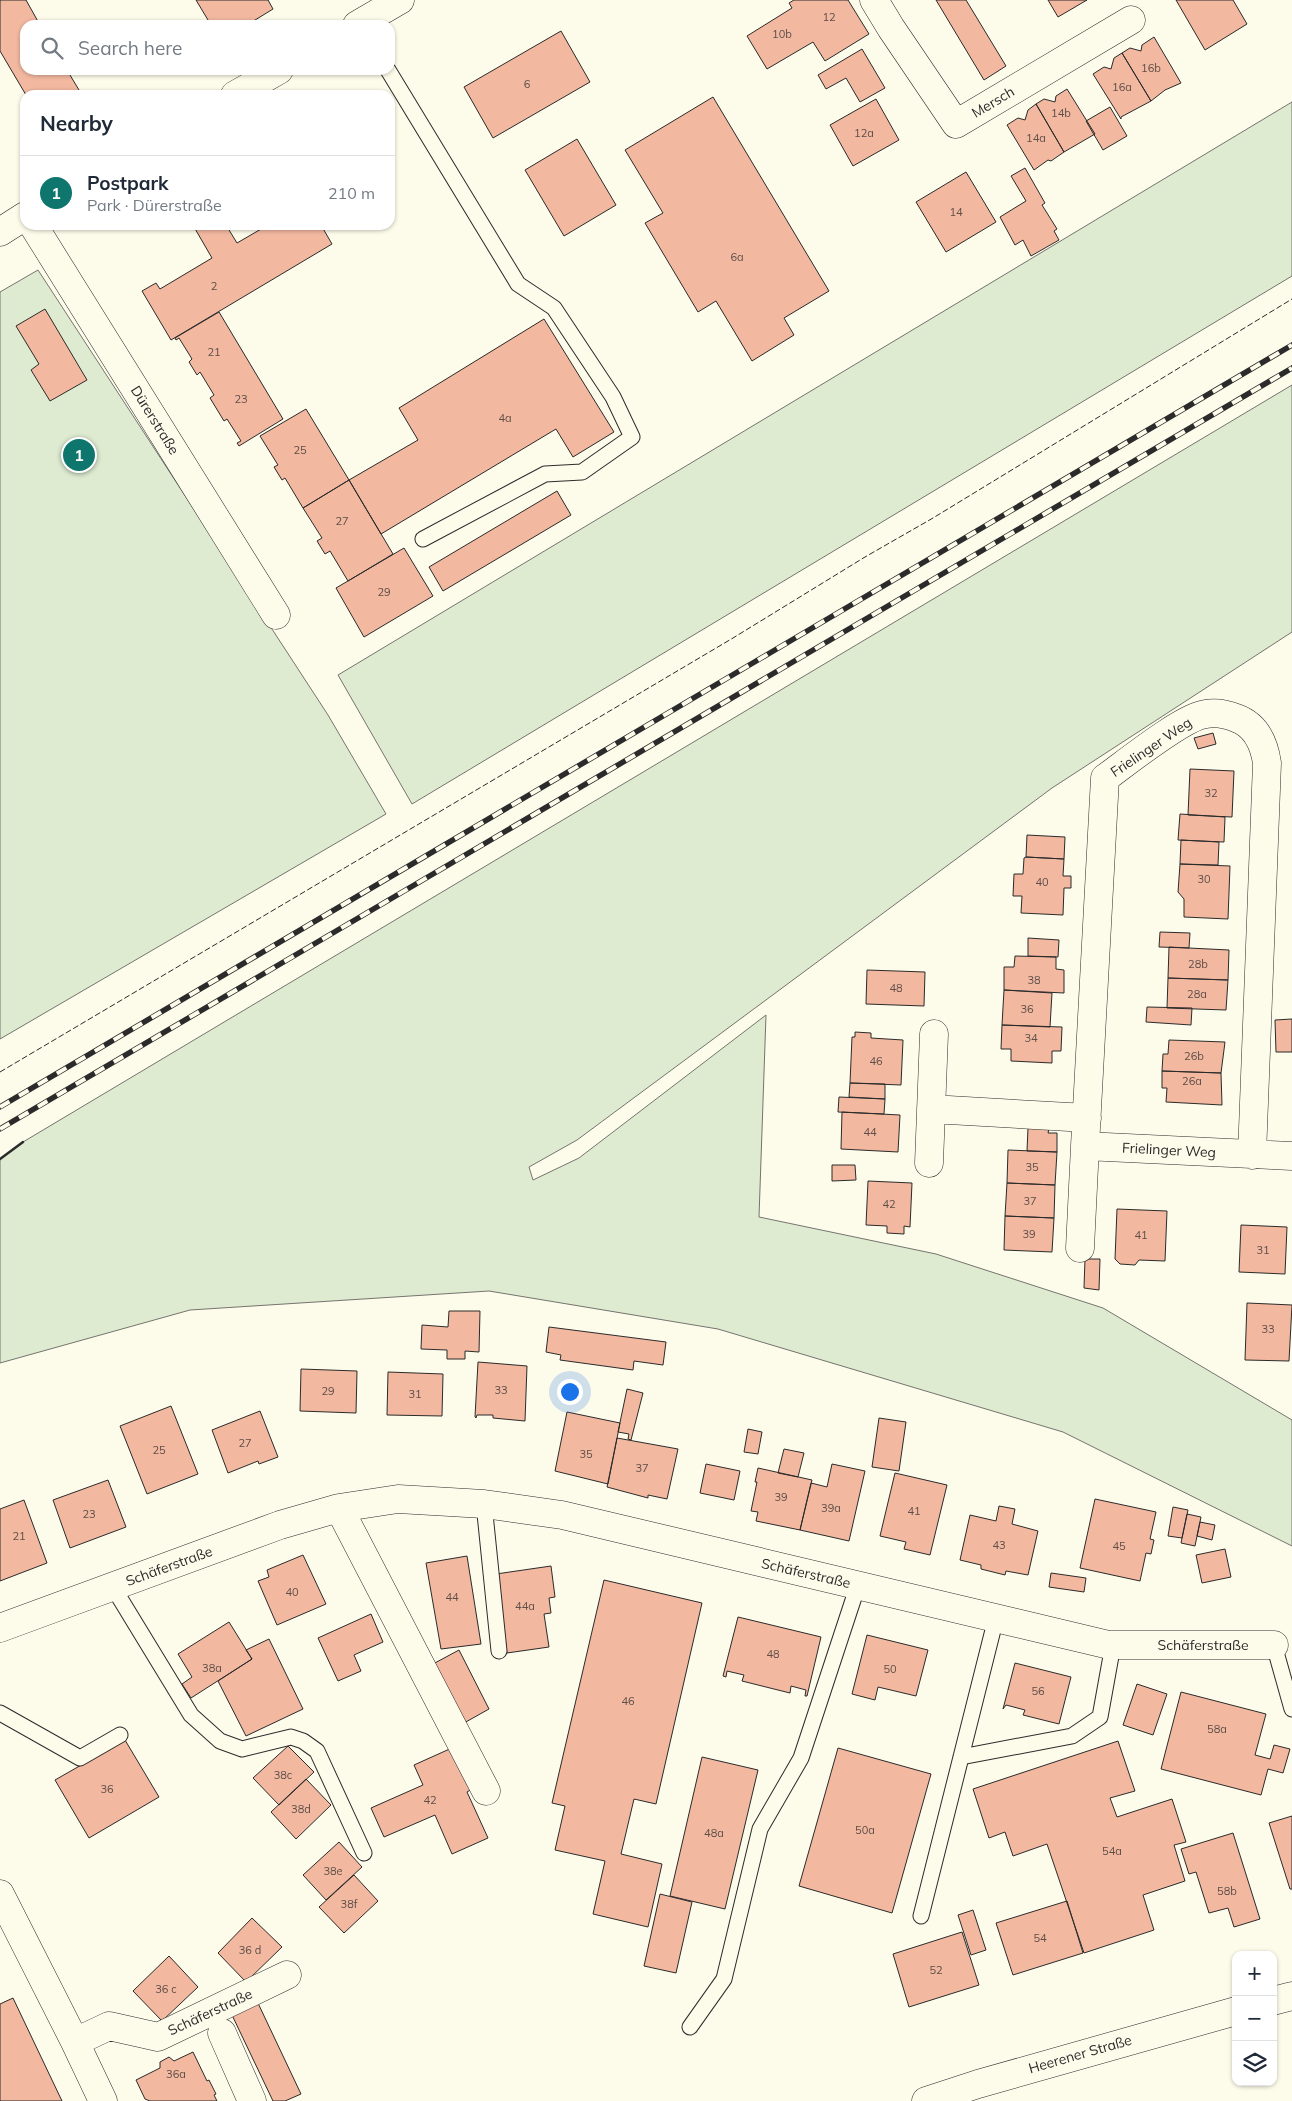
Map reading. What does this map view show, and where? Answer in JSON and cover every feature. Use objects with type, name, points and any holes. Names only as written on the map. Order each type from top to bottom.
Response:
[{"type":"street","points":[[366,20],[400,0]]},
{"type":"street","name":"Mersch","points":[[874,0],[890,28],[956,124],[1131,20]]},
{"type":"street","points":[[244,90],[270,75]]},
{"type":"street","points":[[0,232],[20,219]]},
{"type":"street","name":"Dürerstraße","points":[[36,230],[276,615]]},
{"type":"street","name":"Frielinger Weg","points":[[1080,1248],[1105,778],[1187,720],[1205,714],[1224,714],[1244,721],[1258,735],[1265,747],[1267,763],[1252,1155]]},
{"type":"street","points":[[929,1163],[934,1034]]},
{"type":"street","points":[[931,1109],[1087,1118]]},
{"type":"street","name":"Frielinger Weg","points":[[1085,1146],[1292,1156]]},
{"type":"street","name":"Schäferstraße","points":[[0,1628],[280,1525],[339,1508],[398,1499],[484,1504],[562,1515],[1113,1645],[1274,1646]]},
{"type":"street","points":[[339,1508],[486,1791]]},
{"type":"street","points":[[0,1894],[103,2101]]},
{"type":"street","name":"Schäferstraße","points":[[75,2042],[109,2026],[158,2036],[287,1976]]},
{"type":"street","points":[[1277,2000],[1292,1996]]},
{"type":"street","name":"Heerener Straße","points":[[926,2101],[978,2084],[1232,2012]]},
{"type":"street","name":"Schäferstraße","points":[[222,2033],[252,2101]]},
{"type":"lane","points":[[391,75],[518,284],[554,308],[613,397],[632,437],[582,472],[545,474],[423,539]]},
{"type":"lane","points":[[484,1504],[499,1651]]},
{"type":"lane","points":[[690,2027],[724,1979],[760,1829],[801,1758],[858,1586]]},
{"type":"lane","points":[[113,1587],[191,1716],[220,1741],[242,1748],[291,1737],[303,1741],[317,1751],[364,1853]]},
{"type":"lane","points":[[921,1916],[996,1618]]},
{"type":"lane","points":[[961,1757],[1072,1736],[1100,1717],[1113,1645]]},
{"type":"lane","points":[[1274,1646],[1292,1709]]},
{"type":"lane","points":[[0,1713],[80,1758],[120,1734]]},
{"type":"green space","points":[[1292,102],[1292,276],[412,804],[338,675]]},
{"type":"green space","points":[[38,270],[328,715],[386,814],[0,1039],[0,292]]},
{"type":"green space","points":[[1292,385],[1292,632],[1052,788],[577,1140],[529,1167],[533,1180],[579,1158],[766,1015],[759,1217],[936,1254],[1103,1308],[1292,1420],[1292,1546],[1063,1432],[718,1329],[489,1291],[190,1310],[0,1363],[0,1159],[23,1142]]},
{"type":"building","points":[[0,0],[26,0],[37,20],[20,20],[20,75],[70,75],[79,90],[23,90],[0,51]]},
{"type":"building","points":[[196,0],[268,0],[273,9],[255,20],[208,20]]},
{"type":"building","points":[[794,0],[848,0],[869,34],[825,61],[813,42],[767,69],[747,36],[792,8],[789,3]]},
{"type":"building","points":[[936,0],[966,0],[1006,66],[984,80]]},
{"type":"building","points":[[1048,0],[1087,0],[1058,17]]},
{"type":"building","points":[[1176,0],[1233,0],[1247,24],[1205,50]]},
{"type":"building","points":[[561,31],[590,82],[493,138],[464,87]]},
{"type":"building","points":[[1154,37],[1181,83],[1165,90],[1151,101],[1122,53],[1130,48],[1141,51],[1142,45]]},
{"type":"building","points":[[862,49],[885,88],[860,102],[846,78],[826,89],[818,75]]},
{"type":"building","points":[[1122,53],[1151,101],[1121,117],[1121,119],[1093,74],[1104,67],[1111,69],[1114,58]]},
{"type":"building","points":[[1067,89],[1095,134],[1064,152],[1036,104],[1044,99],[1055,102],[1056,96]]},
{"type":"building","points":[[713,97],[829,291],[784,318],[794,335],[752,361],[716,301],[698,312],[645,223],[663,213],[625,150]]},
{"type":"building","points":[[876,99],[899,140],[853,166],[830,125]]},
{"type":"building","points":[[1036,104],[1064,152],[1034,170],[1007,125],[1018,118],[1025,120],[1028,110]]},
{"type":"building","points":[[1110,107],[1127,136],[1103,150],[1086,121]]},
{"type":"building","points":[[577,139],[616,205],[564,236],[525,170]]},
{"type":"building","points":[[1025,168],[1045,203],[1042,205],[1057,229],[1054,231],[1059,240],[1031,256],[1023,240],[1015,245],[1000,217],[1026,201],[1011,176]]},
{"type":"building","points":[[966,172],[996,222],[946,252],[916,202]]},
{"type":"building","points":[[196,230],[229,230],[237,243],[259,230],[324,230],[332,244],[171,340],[142,291],[156,283],[160,289],[212,258]]},
{"type":"building","points":[[45,309],[87,380],[50,401],[31,370],[39,364],[16,326]]},
{"type":"building","points":[[219,312],[283,419],[239,446],[237,443],[241,441],[227,419],[224,421],[210,398],[214,395],[200,372],[197,375],[189,362],[192,359],[179,338],[176,340],[175,338]]},
{"type":"building","points":[[544,319],[614,432],[573,457],[556,429],[381,534],[349,480],[418,440],[399,408]]},
{"type":"building","points":[[306,409],[349,480],[303,508],[285,478],[282,480],[274,467],[278,465],[260,436]]},
{"type":"building","points":[[349,480],[393,554],[348,581],[330,551],[325,554],[317,541],[322,538],[303,508]]},
{"type":"building","points":[[557,491],[571,515],[443,591],[429,567]]},
{"type":"building","points":[[404,548],[433,596],[364,637],[336,588]]},
{"type":"building","points":[[1213,733],[1216,744],[1198,749],[1194,738]]},
{"type":"building","points":[[1190,769],[1234,771],[1232,817],[1188,815]]},
{"type":"building","points":[[1180,814],[1225,817],[1224,842],[1178,840]]},
{"type":"building","points":[[1027,835],[1065,837],[1064,859],[1026,857]]},
{"type":"building","points":[[1181,840],[1219,842],[1218,865],[1180,864]]},
{"type":"building","points":[[1024,858],[1064,859],[1063,876],[1071,876],[1071,888],[1064,888],[1063,915],[1021,913],[1022,896],[1013,896],[1014,874],[1023,874]]},
{"type":"building","points":[[1180,864],[1230,866],[1228,919],[1184,917],[1184,899],[1178,892]]},
{"type":"building","points":[[1160,932],[1190,933],[1189,948],[1159,947]]},
{"type":"building","points":[[1028,938],[1059,940],[1058,957],[1028,956]]},
{"type":"building","points":[[1169,947],[1229,950],[1228,980],[1168,978]]},
{"type":"building","points":[[1015,956],[1056,957],[1056,969],[1064,970],[1064,993],[1004,990],[1004,967],[1014,967]]},
{"type":"building","points":[[867,970],[925,972],[924,1006],[866,1004]]},
{"type":"building","points":[[1168,978],[1228,980],[1226,1010],[1167,1008]]},
{"type":"building","points":[[1004,990],[1052,993],[1050,1027],[1002,1025]]},
{"type":"building","points":[[1147,1007],[1192,1008],[1191,1025],[1146,1022]]},
{"type":"building","points":[[1292,1019],[1292,1052],[1276,1052],[1275,1020]]},
{"type":"building","points":[[1002,1025],[1062,1027],[1061,1051],[1052,1051],[1052,1063],[1011,1061],[1011,1049],[1001,1049]]},
{"type":"building","points":[[855,1032],[871,1033],[871,1038],[903,1040],[901,1085],[850,1083],[852,1037],[855,1037]]},
{"type":"building","points":[[1169,1040],[1225,1042],[1221,1073],[1162,1071],[1163,1054],[1168,1054]]},
{"type":"building","points":[[1162,1071],[1221,1073],[1222,1105],[1166,1102],[1167,1088],[1162,1088]]},
{"type":"building","points":[[850,1083],[885,1084],[885,1099],[849,1097]]},
{"type":"building","points":[[839,1097],[885,1099],[884,1114],[838,1112]]},
{"type":"building","points":[[842,1112],[900,1115],[898,1152],[841,1149]]},
{"type":"building","points":[[1028,1128],[1049,1129],[1048,1133],[1057,1133],[1057,1152],[1027,1151]]},
{"type":"building","points":[[1008,1150],[1057,1152],[1055,1185],[1007,1183]]},
{"type":"building","points":[[832,1165],[855,1165],[856,1180],[832,1181]]},
{"type":"building","points":[[868,1181],[912,1183],[910,1227],[904,1226],[904,1234],[887,1233],[887,1226],[866,1225]]},
{"type":"building","points":[[1007,1183],[1055,1185],[1054,1218],[1005,1216]]},
{"type":"building","points":[[1117,1209],[1167,1211],[1165,1261],[1139,1260],[1135,1265],[1120,1264],[1115,1259]]},
{"type":"building","points":[[1005,1216],[1054,1218],[1052,1252],[1004,1250]]},
{"type":"building","points":[[1241,1225],[1287,1227],[1285,1274],[1239,1272]]},
{"type":"building","points":[[1085,1259],[1100,1259],[1099,1290],[1084,1288]]},
{"type":"building","points":[[1247,1303],[1292,1305],[1289,1361],[1245,1360]]},
{"type":"building","points":[[449,1311],[480,1311],[479,1352],[465,1351],[465,1359],[447,1359],[447,1350],[421,1349],[422,1325],[448,1327]]},
{"type":"building","points":[[549,1327],[666,1342],[663,1365],[634,1361],[633,1370],[560,1360],[561,1355],[546,1352]]},
{"type":"building","points":[[478,1362],[527,1366],[525,1421],[493,1418],[493,1415],[477,1415],[475,1417]]},
{"type":"building","points":[[301,1369],[357,1371],[356,1413],[300,1411]]},
{"type":"building","points":[[388,1372],[443,1374],[442,1416],[387,1415]]},
{"type":"building","points":[[627,1389],[643,1393],[631,1440],[628,1439],[629,1434],[618,1432]]},
{"type":"building","points":[[171,1406],[198,1474],[147,1494],[120,1426]]},
{"type":"building","points":[[260,1411],[278,1457],[259,1464],[258,1461],[228,1473],[212,1430]]},
{"type":"building","points":[[567,1412],[620,1423],[608,1484],[555,1471]]},
{"type":"building","points":[[879,1418],[906,1422],[899,1471],[872,1467]]},
{"type":"building","points":[[748,1429],[762,1432],[758,1454],[744,1452]]},
{"type":"building","points":[[617,1438],[678,1449],[667,1499],[648,1495],[648,1498],[607,1487]]},
{"type":"building","points":[[784,1449],[804,1453],[798,1477],[778,1473]]},
{"type":"building","points":[[706,1464],[740,1471],[734,1500],[700,1493]]},
{"type":"building","points":[[832,1464],[865,1471],[849,1541],[800,1530],[811,1483],[827,1487]]},
{"type":"building","points":[[758,1468],[812,1480],[800,1530],[756,1521],[758,1512],[751,1511]]},
{"type":"building","points":[[895,1473],[947,1485],[930,1555],[904,1549],[906,1542],[880,1536]]},
{"type":"building","points":[[108,1480],[126,1527],[70,1548],[53,1500]]},
{"type":"building","points":[[1095,1499],[1156,1512],[1150,1539],[1154,1540],[1151,1554],[1146,1553],[1140,1581],[1080,1568]]},
{"type":"building","points":[[24,1500],[47,1563],[0,1581],[0,1509]]},
{"type":"building","points":[[999,1506],[1015,1509],[1012,1524],[1038,1531],[1028,1575],[1006,1571],[1005,1575],[981,1569],[981,1565],[960,1560],[970,1515],[996,1521]]},
{"type":"building","points":[[1173,1507],[1188,1510],[1182,1538],[1168,1536]]},
{"type":"building","points":[[1187,1514],[1201,1517],[1195,1546],[1181,1543]]},
{"type":"building","points":[[1200,1522],[1215,1525],[1212,1540],[1197,1536]]},
{"type":"building","points":[[1225,1549],[1231,1577],[1202,1583],[1196,1555]]},
{"type":"building","points":[[303,1555],[326,1604],[277,1625],[258,1581],[269,1577],[267,1570]]},
{"type":"building","points":[[467,1556],[481,1644],[441,1649],[426,1563]]},
{"type":"building","points":[[551,1566],[555,1597],[549,1598],[551,1613],[544,1614],[549,1647],[507,1653],[496,1574]]},
{"type":"building","points":[[1051,1573],[1086,1578],[1084,1592],[1049,1587]]},
{"type":"building","points":[[604,1580],[702,1603],[656,1804],[634,1799],[621,1854],[662,1864],[648,1927],[593,1914],[605,1861],[555,1850],[565,1806],[552,1803]]},
{"type":"building","points":[[371,1614],[383,1642],[354,1655],[361,1671],[338,1681],[318,1638]]},
{"type":"building","points":[[738,1617],[821,1637],[807,1696],[805,1696],[806,1690],[791,1686],[790,1693],[742,1681],[744,1675],[727,1671],[726,1677],[723,1676]]},
{"type":"building","points":[[229,1622],[252,1659],[191,1698],[182,1684],[192,1677],[178,1654]]},
{"type":"building","points":[[867,1635],[928,1650],[916,1696],[878,1687],[875,1700],[852,1694]]},
{"type":"building","points":[[269,1639],[303,1709],[246,1736],[218,1681],[252,1659],[246,1650]]},
{"type":"building","points":[[459,1650],[489,1709],[464,1723],[433,1664]]},
{"type":"building","points":[[1015,1663],[1071,1677],[1059,1724],[1023,1715],[1025,1710],[1006,1705],[1003,1709]]},
{"type":"building","points":[[1137,1684],[1167,1694],[1153,1735],[1123,1725]]},
{"type":"building","points":[[1181,1692],[1266,1714],[1255,1755],[1270,1759],[1274,1745],[1290,1749],[1283,1773],[1268,1769],[1261,1795],[1161,1769]]},
{"type":"building","points":[[125,1740],[159,1797],[89,1838],[55,1780]]},
{"type":"building","points":[[1118,1741],[1135,1791],[1110,1798],[1117,1817],[1172,1799],[1186,1842],[1174,1845],[1185,1881],[1143,1895],[1154,1930],[1084,1953],[1047,1844],[1013,1856],[1005,1832],[989,1838],[973,1789]]},
{"type":"building","points":[[288,1746],[314,1772],[279,1805],[253,1778]]},
{"type":"building","points":[[454,1747],[472,1789],[467,1792],[488,1838],[452,1854],[435,1815],[384,1837],[371,1808],[423,1785],[414,1765]]},
{"type":"building","points":[[838,1748],[931,1774],[892,1913],[799,1886]]},
{"type":"building","points":[[702,1757],[758,1770],[725,1909],[670,1896]]},
{"type":"building","points":[[306,1779],[331,1805],[296,1839],[271,1812]]},
{"type":"building","points":[[1292,1816],[1292,1889],[1290,1889],[1269,1823]]},
{"type":"building","points":[[1233,1833],[1260,1919],[1234,1927],[1228,1908],[1209,1913],[1196,1872],[1189,1874],[1181,1849]]},
{"type":"building","points":[[339,1842],[362,1867],[326,1900],[303,1875]]},
{"type":"building","points":[[354,1875],[378,1901],[344,1933],[319,1907]]},
{"type":"building","points":[[660,1894],[692,1902],[676,1973],[644,1966]]},
{"type":"building","points":[[1067,1901],[1083,1953],[1013,1975],[996,1923]]},
{"type":"building","points":[[973,1910],[986,1950],[971,1955],[958,1915]]},
{"type":"building","points":[[252,1918],[282,1947],[246,1982],[218,1953]]},
{"type":"building","points":[[962,1932],[979,1985],[909,2007],[893,1954]]},
{"type":"building","points":[[169,1956],[198,1987],[162,2021],[133,1991]]},
{"type":"building","points":[[13,1998],[62,2101],[0,2101],[0,2004]]},
{"type":"building","points":[[257,2001],[301,2094],[285,2101],[273,2101],[231,2013]]},
{"type":"building","points":[[193,2052],[207,2081],[209,2080],[216,2094],[214,2095],[217,2101],[150,2101],[145,2099],[136,2080],[160,2068],[160,2062],[169,2057],[174,2061]]},
{"type":"railway","points":[[0,1107],[1292,345]]},
{"type":"railway","points":[[0,1129],[1292,368]]},
{"type":"fence","points":[[0,1072],[733,638],[1292,299]]},
{"type":"wall","points":[[0,1159],[23,1142]]},
{"type":"place","name":"Postpark","points":[[79,455]]}]
